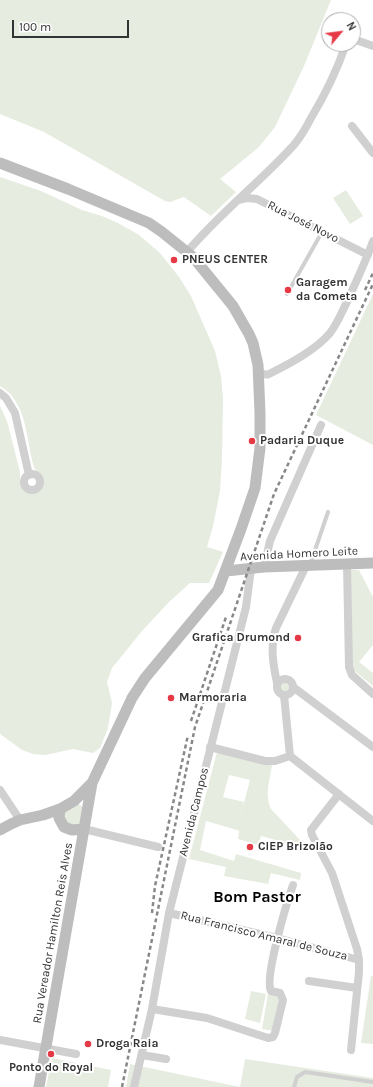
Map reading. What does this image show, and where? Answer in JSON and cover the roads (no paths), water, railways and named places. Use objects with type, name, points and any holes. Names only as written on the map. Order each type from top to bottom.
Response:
[{"type":"main road","points":[[0,162],[149,223],[187,252],[215,282],[242,320],[253,343],[261,377],[260,448],[255,488],[218,590],[145,678],[132,698],[92,783],[74,801],[60,809],[43,815],[20,820],[0,830]]},
{"type":"main road","name":"Avenida Homero Leite","points":[[226,571],[264,567],[373,563]]},
{"type":"main road","name":"Rua Vereador Hamilton Reis Alves","points":[[40,1087],[92,783]]},
{"type":"main road","points":[[74,801],[83,805],[88,812]]},
{"type":"main road","points":[[60,809],[59,818],[64,827],[72,830],[84,829]]},
{"type":"street","points":[[361,42],[373,46]]},
{"type":"street","points":[[187,252],[220,216],[293,146],[319,105],[335,74],[343,52]]},
{"type":"street","points":[[352,126],[373,153]]},
{"type":"street","name":"Rua José Novo","points":[[239,199],[257,199],[368,255]]},
{"type":"street","points":[[261,377],[292,362],[317,345],[330,333],[344,307],[373,241]]},
{"type":"street","points":[[0,393],[11,405],[14,413],[29,475]]},
{"type":"street","points":[[264,567],[270,541],[321,425]]},
{"type":"street","points":[[347,564],[348,667],[352,675],[373,694]]},
{"type":"street","points":[[284,695],[278,691],[280,681],[274,665],[272,643],[276,628],[308,566]]},
{"type":"street","name":"Avenida Campos","points":[[134,1087],[152,1009],[169,913],[246,607],[251,569]]},
{"type":"street","points":[[280,681],[290,680],[293,687],[373,747]]},
{"type":"street","points":[[284,695],[291,692],[293,687]]},
{"type":"street","points":[[284,695],[290,756],[373,821]]},
{"type":"street","points":[[210,747],[265,761],[274,762],[290,756]]},
{"type":"street","points":[[0,790],[20,820]]},
{"type":"street","points":[[339,794],[312,827],[312,832],[332,873],[359,960],[351,1050]]},
{"type":"street","points":[[84,829],[158,847]]},
{"type":"street","points":[[152,1009],[207,1018],[272,1038],[283,1000],[281,994],[271,991],[269,987],[277,938],[292,885]]},
{"type":"street","name":"Rua Francisco Amaral de Souza","points":[[169,913],[277,938],[359,960]]},
{"type":"street","points":[[308,981],[357,988]]},
{"type":"street","points":[[0,1040],[76,1054]]},
{"type":"street","points":[[142,1055],[166,1059]]},
{"type":"lane","points":[[286,294],[322,232]]},
{"type":"lane","points":[[308,566],[328,512]]},
{"type":"lane","points":[[294,1087],[297,1076],[305,1072],[373,1082]]},
{"type":"railway","points":[[365,290],[373,273]]},
{"type":"railway","points":[[122,1087],[195,727],[274,494],[373,284]]},
{"type":"railway","points":[[191,721],[226,617]]},
{"type":"railway","points":[[152,913],[155,886],[188,735]]},
{"type":"place","name":"PNEUS CENTER","points":[[174,260]]},
{"type":"place","name":"Garagem da Cometa","points":[[288,290]]},
{"type":"place","name":"Padaria Duque","points":[[252,441]]},
{"type":"place","name":"Grafica Drumond","points":[[298,638]]},
{"type":"place","name":"Marmoraria","points":[[171,698]]},
{"type":"place","name":"CIEP Brizolão","points":[[250,847]]},
{"type":"place","name":"Droga Raia","points":[[88,1044]]},
{"type":"place","name":"Ponto do Royal","points":[[51,1054]]},
{"type":"district","name":"Bom Pastor","points":[[257,897]]}]
